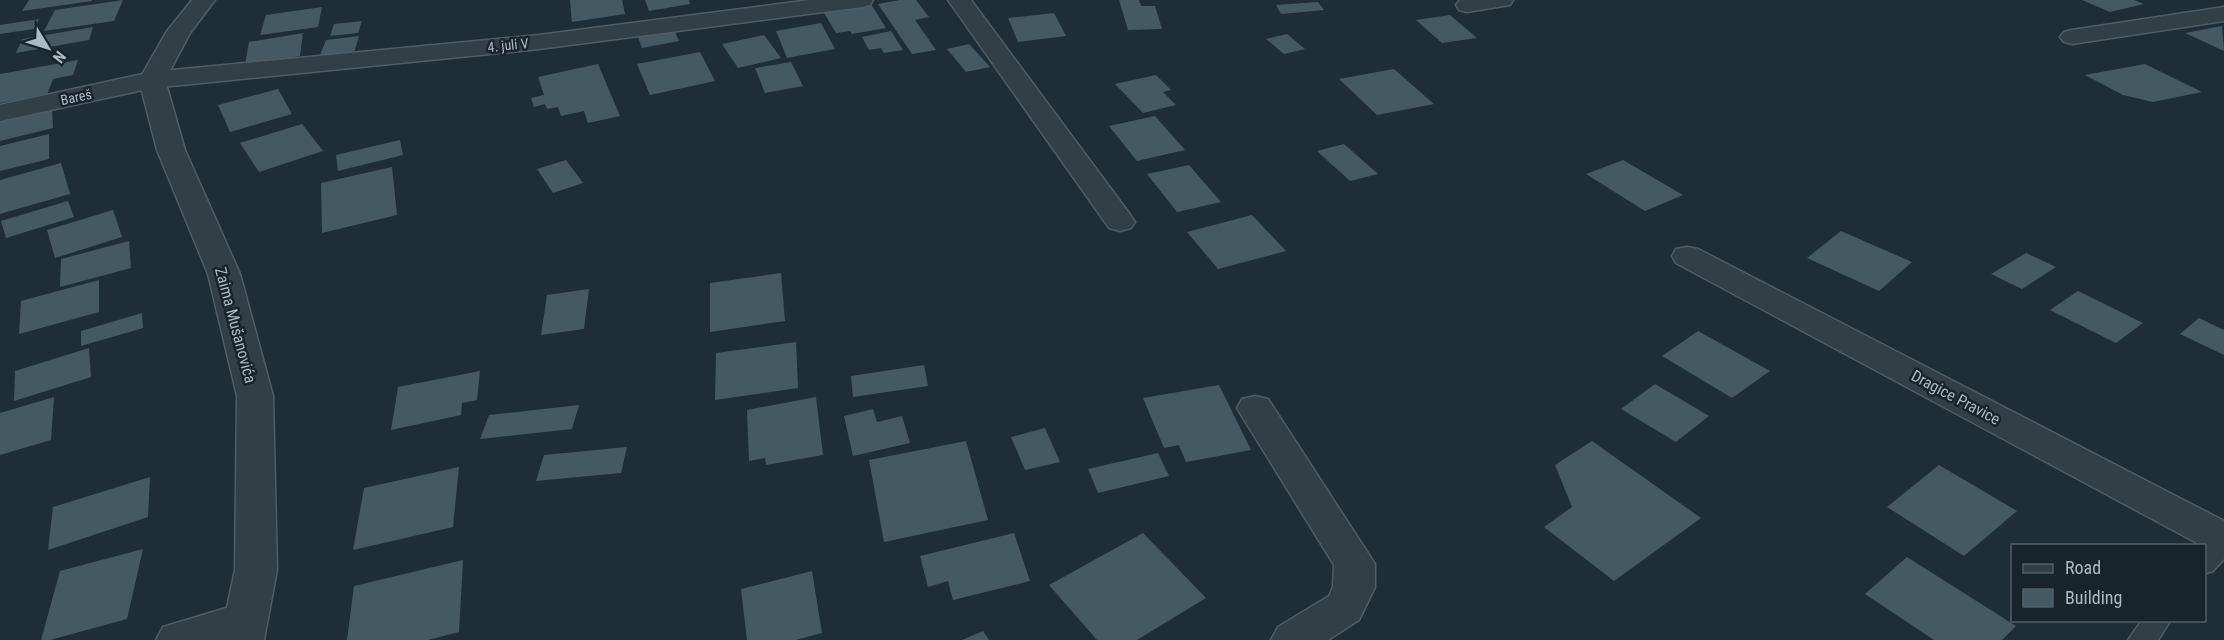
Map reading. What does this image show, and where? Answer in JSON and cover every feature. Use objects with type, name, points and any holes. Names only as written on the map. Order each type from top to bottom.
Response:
[{"type":"street","points":[[152,80],[179,32],[204,0]]},
{"type":"street","name":"4. juli V","points":[[152,80],[538,42],[862,0]]},
{"type":"street","points":[[959,0],[1120,222]]},
{"type":"street","points":[[1467,5],[1502,0]]},
{"type":"street","points":[[2072,37],[2224,14]]},
{"type":"street","name":"Bareš","points":[[0,113],[152,80]]},
{"type":"street","name":"Zaima Mušanovića","points":[[152,80],[171,150],[224,274],[255,396],[256,570],[244,629]]},
{"type":"street","name":"Dragice Pravice","points":[[1687,256],[2224,540]]},
{"type":"street","points":[[1255,408],[1355,564],[1354,587],[1344,608],[1293,640]]},
{"type":"street","points":[[178,640],[244,629]]},
{"type":"lane","points":[[2206,563],[2224,540]]},
{"type":"lane","points":[[2142,640],[2157,622]]},
{"type":"building","points":[[29,0],[92,0],[92,1],[22,11]]},
{"type":"building","points":[[123,0],[114,21],[44,31],[55,10]]},
{"type":"building","points":[[570,0],[622,0],[625,14],[572,22]]},
{"type":"building","points":[[645,0],[689,0],[690,4],[649,11]]},
{"type":"building","points":[[916,0],[929,17],[915,20],[936,50],[912,54],[878,4]]},
{"type":"building","points":[[1119,0],[1139,0],[1141,6],[1155,6],[1162,29],[1128,30]]},
{"type":"building","points":[[2082,0],[2134,0],[2144,4],[2110,12]]},
{"type":"building","points":[[1318,2],[1324,10],[1281,14],[1276,5]]},
{"type":"building","points":[[871,4],[886,28],[852,34],[850,31],[836,33],[824,13]]},
{"type":"building","points":[[322,7],[318,27],[260,35],[266,15]]},
{"type":"building","points":[[1054,13],[1066,36],[1018,42],[1008,18]]},
{"type":"building","points":[[1450,15],[1477,38],[1442,43],[1416,20]]},
{"type":"building","points":[[39,19],[34,29],[0,34],[0,25]]},
{"type":"building","points":[[362,21],[358,33],[330,36],[334,24]]},
{"type":"building","points":[[821,23],[835,49],[787,58],[776,31]]},
{"type":"building","points":[[2222,26],[2224,51],[2185,33]]},
{"type":"building","points":[[93,27],[89,40],[16,53],[22,39]]},
{"type":"building","points":[[674,30],[679,41],[642,48],[638,37]]},
{"type":"building","points":[[891,31],[903,50],[884,53],[881,48],[869,50],[862,37]]},
{"type":"building","points":[[303,33],[300,56],[245,65],[249,42]]},
{"type":"building","points":[[1287,34],[1305,49],[1284,54],[1266,39]]},
{"type":"building","points":[[764,35],[781,58],[738,68],[722,44]]},
{"type":"building","points":[[359,36],[353,56],[318,60],[326,40]]},
{"type":"building","points":[[969,44],[990,67],[966,72],[947,49]]},
{"type":"building","points":[[700,52],[715,81],[650,95],[637,64]]},
{"type":"building","points":[[78,60],[73,75],[53,79],[47,95],[0,103],[0,74]]},
{"type":"building","points":[[791,62],[803,86],[765,93],[755,68]]},
{"type":"building","points":[[598,64],[620,116],[588,123],[584,111],[561,116],[558,107],[547,109],[545,104],[534,107],[531,98],[544,95],[538,77]]},
{"type":"building","points":[[2145,64],[2202,92],[2153,102],[2123,95],[2085,75]]},
{"type":"building","points":[[1394,69],[1434,104],[1377,115],[1339,79]]},
{"type":"building","points":[[1156,75],[1171,90],[1163,92],[1176,105],[1143,113],[1115,84]]},
{"type":"building","points":[[278,89],[292,114],[230,132],[218,105]]},
{"type":"building","points":[[52,109],[53,128],[0,141],[0,121]]},
{"type":"building","points":[[1155,116],[1185,150],[1137,161],[1109,126]]},
{"type":"building","points":[[302,124],[323,151],[259,172],[240,143]]},
{"type":"building","points":[[49,134],[49,159],[0,171],[0,146]]},
{"type":"building","points":[[400,140],[403,155],[338,171],[336,155]]},
{"type":"building","points":[[1344,144],[1378,174],[1350,181],[1317,151]]},
{"type":"building","points":[[566,160],[583,183],[553,193],[537,169]]},
{"type":"building","points":[[1623,160],[1683,195],[1645,211],[1586,174]]},
{"type":"building","points":[[61,163],[70,194],[0,214],[0,180]]},
{"type":"building","points":[[1189,165],[1221,202],[1177,212],[1147,174]]},
{"type":"building","points":[[392,167],[397,215],[322,233],[321,183]]},
{"type":"building","points":[[68,201],[74,217],[6,238],[1,221]]},
{"type":"building","points":[[113,210],[122,237],[55,258],[47,230]]},
{"type":"building","points":[[1252,215],[1286,251],[1218,269],[1187,232]]},
{"type":"building","points":[[1841,231],[1912,262],[1879,291],[1807,258]]},
{"type":"building","points":[[129,241],[131,268],[60,287],[61,259]]},
{"type":"building","points":[[2026,253],[2056,267],[2022,289],[1991,274]]},
{"type":"building","points":[[781,273],[785,321],[710,332],[710,283]]},
{"type":"building","points":[[99,280],[99,312],[19,334],[21,301]]},
{"type":"building","points":[[589,289],[584,329],[541,335],[547,295]]},
{"type":"building","points":[[2078,291],[2143,323],[2116,343],[2050,310]]},
{"type":"building","points":[[142,313],[143,328],[81,346],[81,331]]},
{"type":"building","points":[[2199,318],[2224,330],[2224,355],[2180,334]]},
{"type":"building","points":[[1698,331],[1770,371],[1732,398],[1662,356]]},
{"type":"building","points":[[796,342],[798,388],[715,400],[716,353]]},
{"type":"building","points":[[89,348],[91,377],[14,401],[15,371]]},
{"type":"building","points":[[924,365],[928,386],[853,397],[851,376]]},
{"type":"building","points":[[480,371],[477,400],[462,403],[461,415],[391,430],[398,387]]},
{"type":"building","points":[[1655,384],[1709,416],[1676,442],[1621,409]]},
{"type":"building","points":[[1219,385],[1251,450],[1186,462],[1179,445],[1164,448],[1143,398]]},
{"type":"building","points":[[54,397],[51,440],[0,455],[0,413]]},
{"type":"building","points":[[816,397],[823,455],[766,465],[765,458],[749,461],[747,410]]},
{"type":"building","points":[[579,405],[572,429],[480,439],[489,415]]},
{"type":"building","points":[[873,409],[877,422],[902,416],[910,443],[853,456],[844,416]]},
{"type":"building","points":[[1045,428],[1060,462],[1025,470],[1011,437]]},
{"type":"building","points":[[966,441],[988,520],[884,542],[869,460]]},
{"type":"building","points":[[1592,441],[1701,518],[1614,581],[1544,527],[1572,507],[1555,465]]},
{"type":"building","points":[[627,447],[621,473],[536,481],[544,455]]},
{"type":"building","points":[[1158,453],[1169,476],[1098,493],[1088,469]]},
{"type":"building","points":[[1939,465],[2017,511],[1964,556],[1887,507]]},
{"type":"building","points":[[459,467],[453,527],[353,550],[364,488]]},
{"type":"building","points":[[150,477],[148,517],[48,550],[53,507]]},
{"type":"building","points":[[1014,533],[1030,581],[953,600],[948,581],[928,587],[920,556]]},
{"type":"building","points":[[1143,533],[1206,598],[1137,640],[1097,640],[1049,585]]},
{"type":"building","points":[[143,549],[127,619],[50,640],[41,640],[60,571]]},
{"type":"building","points":[[1907,557],[2016,626],[2002,640],[1934,640],[1865,594]]},
{"type":"building","points":[[463,560],[459,632],[428,640],[347,640],[354,586]]},
{"type":"building","points":[[812,571],[822,633],[796,640],[747,640],[741,589]]},
{"type":"building","points":[[983,631],[989,640],[962,640]]}]
